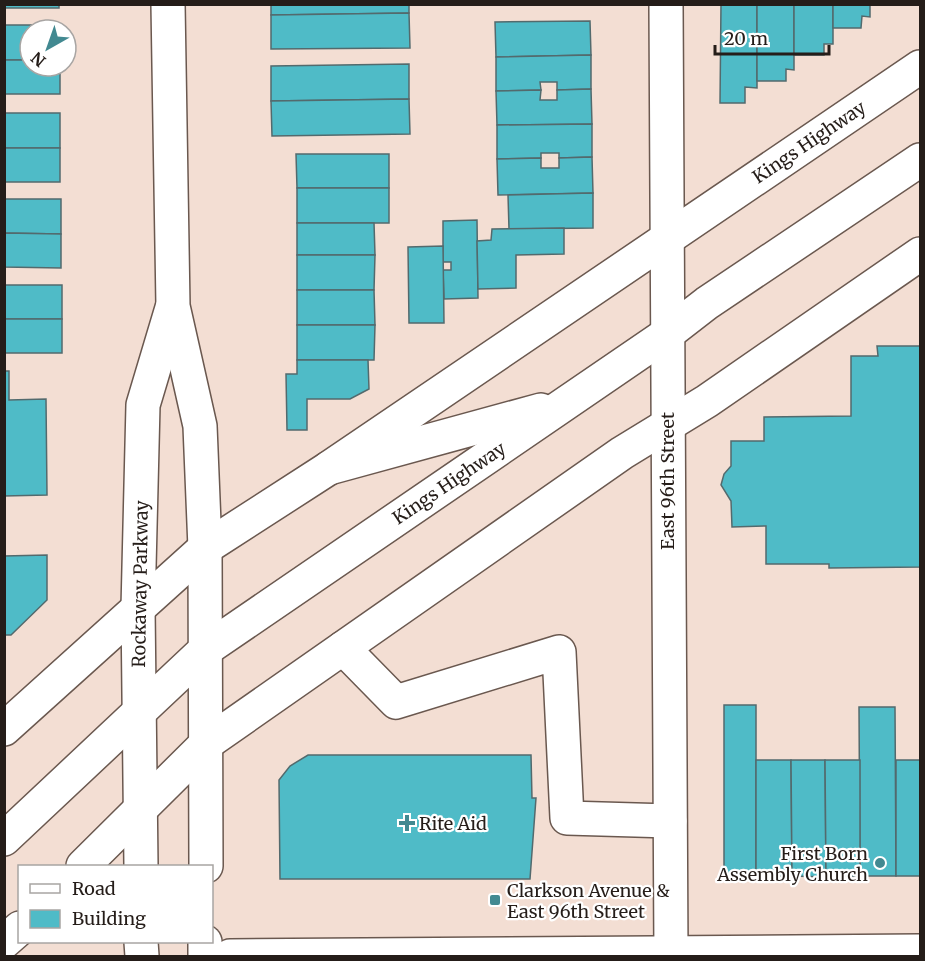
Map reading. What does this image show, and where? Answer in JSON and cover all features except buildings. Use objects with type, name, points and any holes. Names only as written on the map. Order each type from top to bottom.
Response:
[{"type":"street","name":"Rockaway Parkway","points":[[168,4],[173,306],[200,426],[205,548],[206,865]]},
{"type":"street","name":"East 96th Street","points":[[666,4],[671,955]]},
{"type":"street","name":"Kings Highway","points":[[4,729],[205,548],[329,468],[921,67]]},
{"type":"street","name":"Kings Highway","points":[[4,840],[205,650],[667,334],[707,303],[921,159]]},
{"type":"street","points":[[85,865],[207,743],[622,453],[707,401],[921,254]]},
{"type":"street","name":"Rockaway Parkway","points":[[141,865],[138,608],[143,405],[173,306]]},
{"type":"street","points":[[329,468],[566,403]]},
{"type":"street","points":[[343,648],[396,702],[559,652],[567,818],[670,821]]},
{"type":"street","points":[[4,942],[18,930]]},
{"type":"street","points":[[230,957],[671,955],[921,951]]},
{"type":"place","name":"Rite Aid","points":[[407,823]]},
{"type":"place","name":"First Born Assembly Church","points":[[880,863]]},
{"type":"place","name":"Clarkson Avenue & East 96th Street","points":[[495,900]]}]
